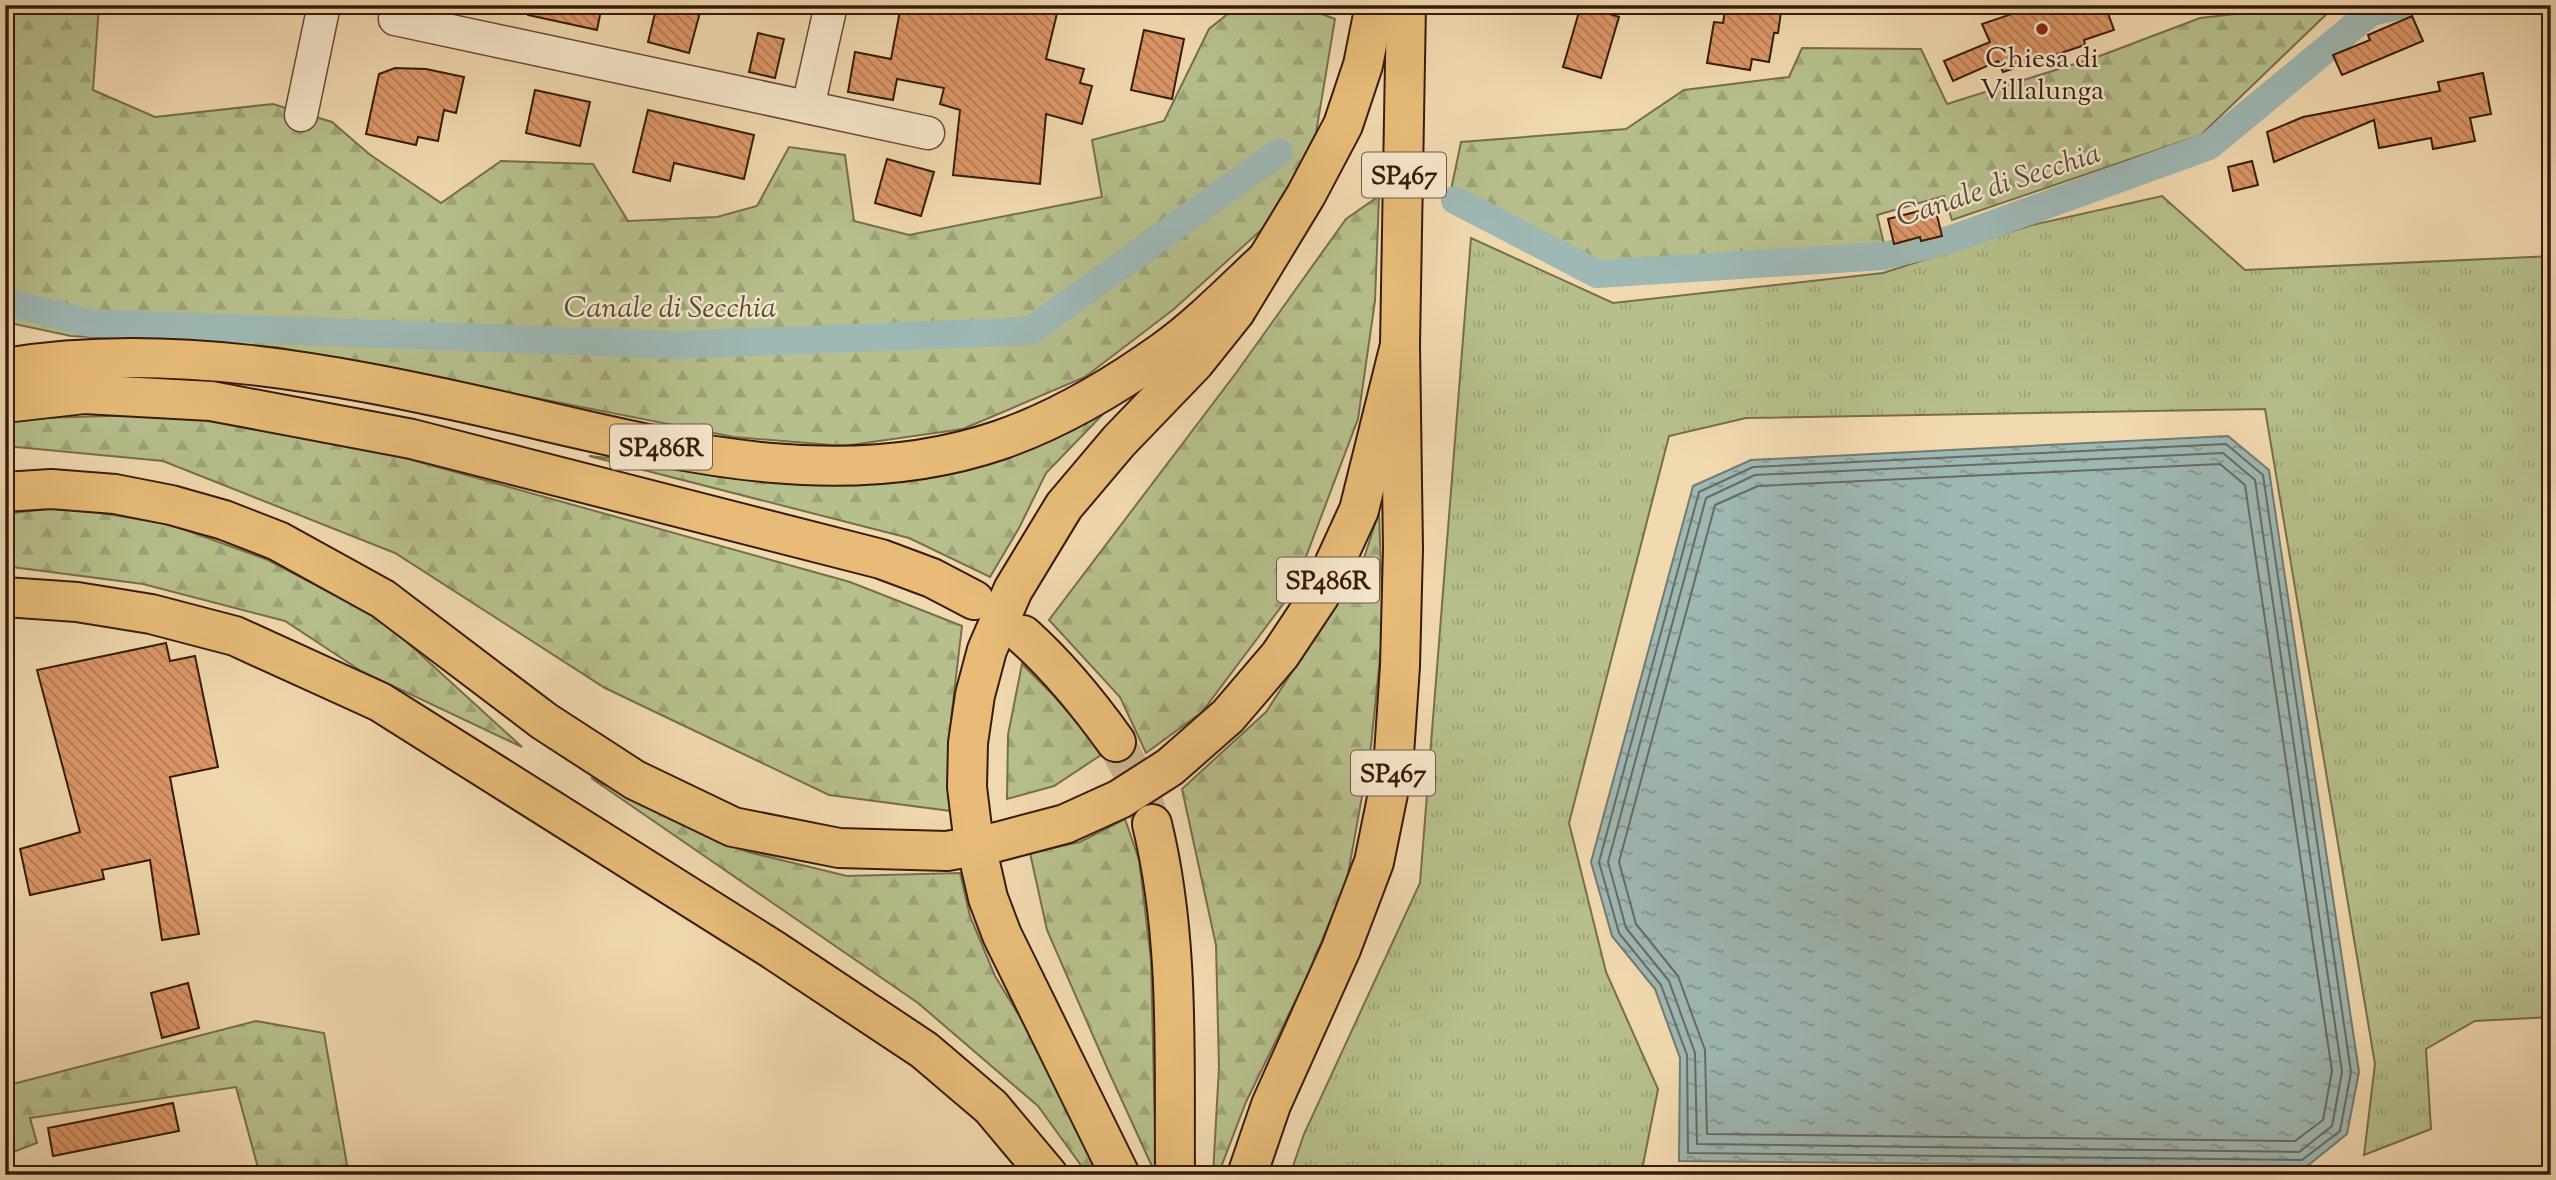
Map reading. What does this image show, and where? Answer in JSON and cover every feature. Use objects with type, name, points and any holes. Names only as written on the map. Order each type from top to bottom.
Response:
[{"type":"main road","points":[[1121,1175],[1002,935],[988,898],[976,846],[967,787],[968,743],[975,695],[987,650],[1013,590],[1064,506],[1119,441],[1195,362],[1235,312],[1285,231],[1343,125],[1363,65],[1376,5]]},
{"type":"main road","name":"SP467","points":[[1247,1175],[1271,1105],[1341,948],[1374,862],[1394,769],[1403,549],[1401,345],[1406,5]]},
{"type":"main road","name":"SP486R","points":[[5,368],[43,361],[131,357],[223,361],[352,381],[485,407],[620,439],[713,456],[802,466],[890,465],[936,458],[1001,439],[1058,415],[1166,350],[1264,262]]},
{"type":"main road","name":"SP486R","points":[[5,492],[51,489],[115,494],[171,505],[223,520],[278,541],[383,599],[544,720],[635,780],[733,827],[839,849],[947,852],[1065,824],[1121,799],[1170,767],[1228,716],[1280,655],[1321,596],[1359,510],[1401,345]]},
{"type":"main road","name":"SP486R","points":[[5,403],[84,394],[211,401],[412,439],[881,559],[932,578],[974,600]]},
{"type":"main road","points":[[5,597],[77,602],[151,614],[235,636],[380,702],[772,950],[924,1050],[991,1107],[1048,1175]]},
{"type":"main road","points":[[1023,635],[1049,658],[1116,742]]},
{"type":"main road","points":[[1152,824],[1167,897],[1172,951],[1175,1175]]},
{"type":"street","points":[[301,115],[324,5]]},
{"type":"street","points":[[808,107],[831,5]]},
{"type":"street","points":[[395,19],[928,133]]},
{"type":"green space","points":[[5,5],[99,5],[93,90],[155,117],[273,104],[332,122],[369,154],[441,203],[501,161],[593,164],[628,221],[717,217],[757,206],[789,147],[845,155],[854,221],[909,235],[1102,197],[1092,140],[1164,121],[1209,29],[1239,5],[1298,5],[1335,19],[1316,133],[1269,223],[1174,309],[1085,377],[963,429],[844,446],[734,437],[276,347],[71,336],[5,322]]},
{"type":"green space","points":[[2336,5],[2201,135],[1952,220],[1944,196],[1877,215],[1884,244],[1597,264],[1451,190],[1461,142],[1626,129],[1684,90],[1789,77],[1802,48],[1921,49],[1947,104],[2097,57],[2200,18]]},
{"type":"green space","points":[[1379,196],[1375,301],[1358,419],[1293,591],[1202,712],[1146,753],[1120,697],[1049,620],[1236,373],[1346,219]]},
{"type":"green space","points":[[2162,196],[2245,270],[2551,256],[2551,1017],[2475,1021],[2426,1049],[2431,1129],[2364,1155],[2375,1064],[2265,409],[1746,418],[1669,436],[1569,823],[1606,972],[1658,1089],[1641,1175],[1290,1175],[1304,1134],[1420,883],[1471,238],[1613,303],[1883,273],[2032,225]]},
{"type":"green space","points":[[180,414],[394,455],[850,582],[962,626],[951,719],[951,811],[829,795],[605,688],[395,553],[163,461],[16,447],[5,450],[6,419]]},
{"type":"green space","points":[[1103,414],[1046,473],[1019,528],[990,577],[909,538],[589,456],[772,475],[917,479],[1045,439]]},
{"type":"green space","points":[[65,507],[172,525],[268,560],[384,621],[522,747],[361,671],[285,621],[143,584],[5,566],[5,514]]},
{"type":"green space","points":[[1379,512],[1383,628],[1371,746],[1347,880],[1306,979],[1246,1102],[1218,1175],[1213,1175],[1219,1067],[1216,945],[1182,789],[1266,712],[1362,564]]},
{"type":"green space","points":[[1022,664],[1104,753],[1054,786],[1007,799],[1008,735]]},
{"type":"green space","points":[[591,778],[748,852],[847,876],[960,873],[970,916],[995,976],[1037,1045],[1085,1141],[1096,1175],[1088,1175],[1038,1106],[918,1003]]},
{"type":"green space","points":[[1125,819],[1139,860],[1151,960],[1156,1175],[1047,930],[1030,853],[1080,842]]},
{"type":"green space","points":[[256,1021],[324,1033],[347,1165],[327,1168],[327,1175],[260,1175],[236,1087],[30,1118],[37,1143],[5,1155],[5,1086]]},
{"type":"water","points":[[2228,436],[2269,470],[2359,1072],[2347,1134],[2306,1167],[1679,1161],[1680,1058],[1655,989],[1612,936],[1591,862],[1693,486],[1751,460]]},
{"type":"building","points":[[529,5],[602,5],[597,30],[528,15]]},
{"type":"building","points":[[657,5],[702,5],[689,53],[648,42]]},
{"type":"building","points":[[901,5],[1059,5],[1046,59],[1084,69],[1080,83],[1092,86],[1082,124],[1046,114],[1040,184],[953,175],[960,110],[940,104],[944,88],[897,79],[893,100],[848,92],[855,52],[891,59]]},
{"type":"building","points":[[1581,5],[1619,17],[1601,78],[1563,67]]},
{"type":"building","points":[[1726,5],[1782,5],[1778,33],[1774,33],[1769,62],[1752,59],[1750,70],[1707,63],[1714,22],[1723,23]]},
{"type":"building","points":[[2012,5],[2105,5],[2114,30],[2084,40],[2085,45],[2003,72],[1998,61],[1953,81],[1944,61],[1990,42],[1982,24],[2015,13]]},
{"type":"building","points":[[2412,16],[2423,41],[2342,75],[2333,55],[2370,40],[2368,35]]},
{"type":"building","points":[[1144,30],[1184,39],[1172,99],[1131,90]]},
{"type":"building","points":[[758,33],[784,39],[775,78],[749,72]]},
{"type":"building","points":[[395,68],[426,69],[464,77],[456,113],[444,110],[438,141],[418,137],[416,145],[366,134],[379,74]]},
{"type":"building","points":[[2483,73],[2491,114],[2470,118],[2475,141],[2433,149],[2431,138],[2379,148],[2374,120],[2274,162],[2267,132],[2303,117],[2440,91],[2438,82]]},
{"type":"building","points":[[535,90],[590,102],[580,146],[526,133]]},
{"type":"building","points":[[648,110],[754,135],[744,179],[674,163],[670,181],[633,172]]},
{"type":"building","points":[[887,159],[934,172],[921,216],[875,203]]},
{"type":"building","points":[[2252,161],[2258,185],[2233,191],[2228,167]]},
{"type":"building","points":[[1935,207],[1942,236],[1921,241],[1920,237],[1894,244],[1888,219]]},
{"type":"building","points":[[166,643],[170,661],[195,656],[218,767],[170,777],[199,934],[162,940],[150,860],[102,870],[104,879],[30,895],[20,849],[80,832],[37,670]]},
{"type":"building","points":[[188,983],[199,1028],[162,1038],[151,993]]},
{"type":"building","points":[[173,1103],[179,1131],[53,1156],[48,1128]]},
{"type":"waterway","name":"Canale di Secchia","points":[[1455,200],[1597,274],[1884,256],[1952,239],[2209,146],[2371,12],[2401,5]]},
{"type":"waterway","name":"Canale di Secchia","points":[[5,302],[90,323],[678,345],[1030,331],[1279,152]]},
{"type":"tunnel","points":[[1116,742],[1137,782],[1150,819]]},
{"type":"place","name":"Chiesa di Villalunga","points":[[2042,29]]}]
